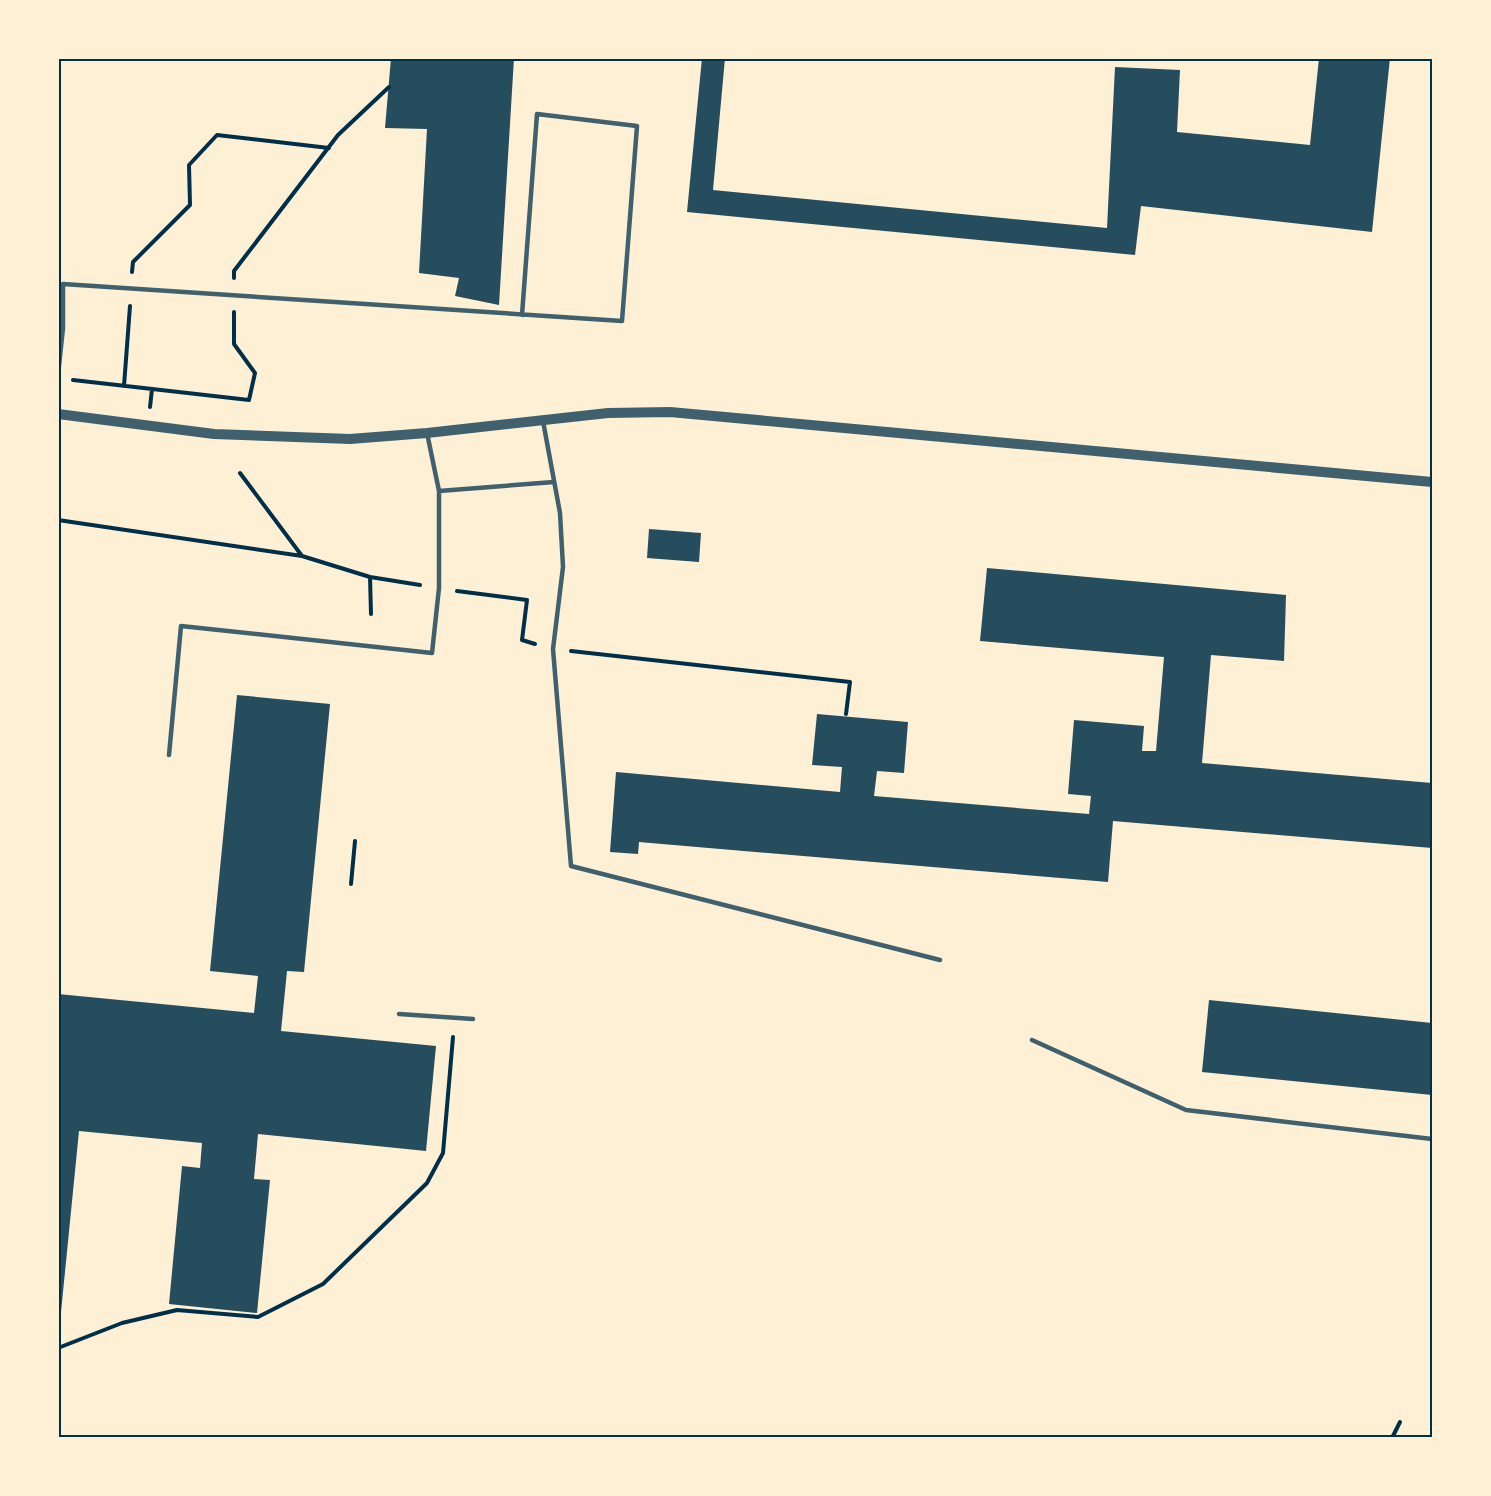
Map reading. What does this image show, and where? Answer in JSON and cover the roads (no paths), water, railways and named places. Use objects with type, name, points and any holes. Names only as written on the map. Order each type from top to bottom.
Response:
[{"type":"street","points":[[58,414],[214,434],[350,439],[608,413],[670,412],[1432,482]]},
{"type":"lane","points":[[58,375],[63,328],[63,284],[522,315],[622,321],[638,126],[537,114],[522,315]]},
{"type":"lane","points":[[543,421],[560,513],[563,567],[553,649],[571,866],[940,960]]},
{"type":"lane","points":[[169,755],[181,626],[432,653],[439,588],[439,491],[427,433]]},
{"type":"lane","points":[[439,491],[554,482]]},
{"type":"lane","points":[[399,1014],[473,1019]]},
{"type":"lane","points":[[1032,1040],[1186,1110],[1432,1138]]}]
